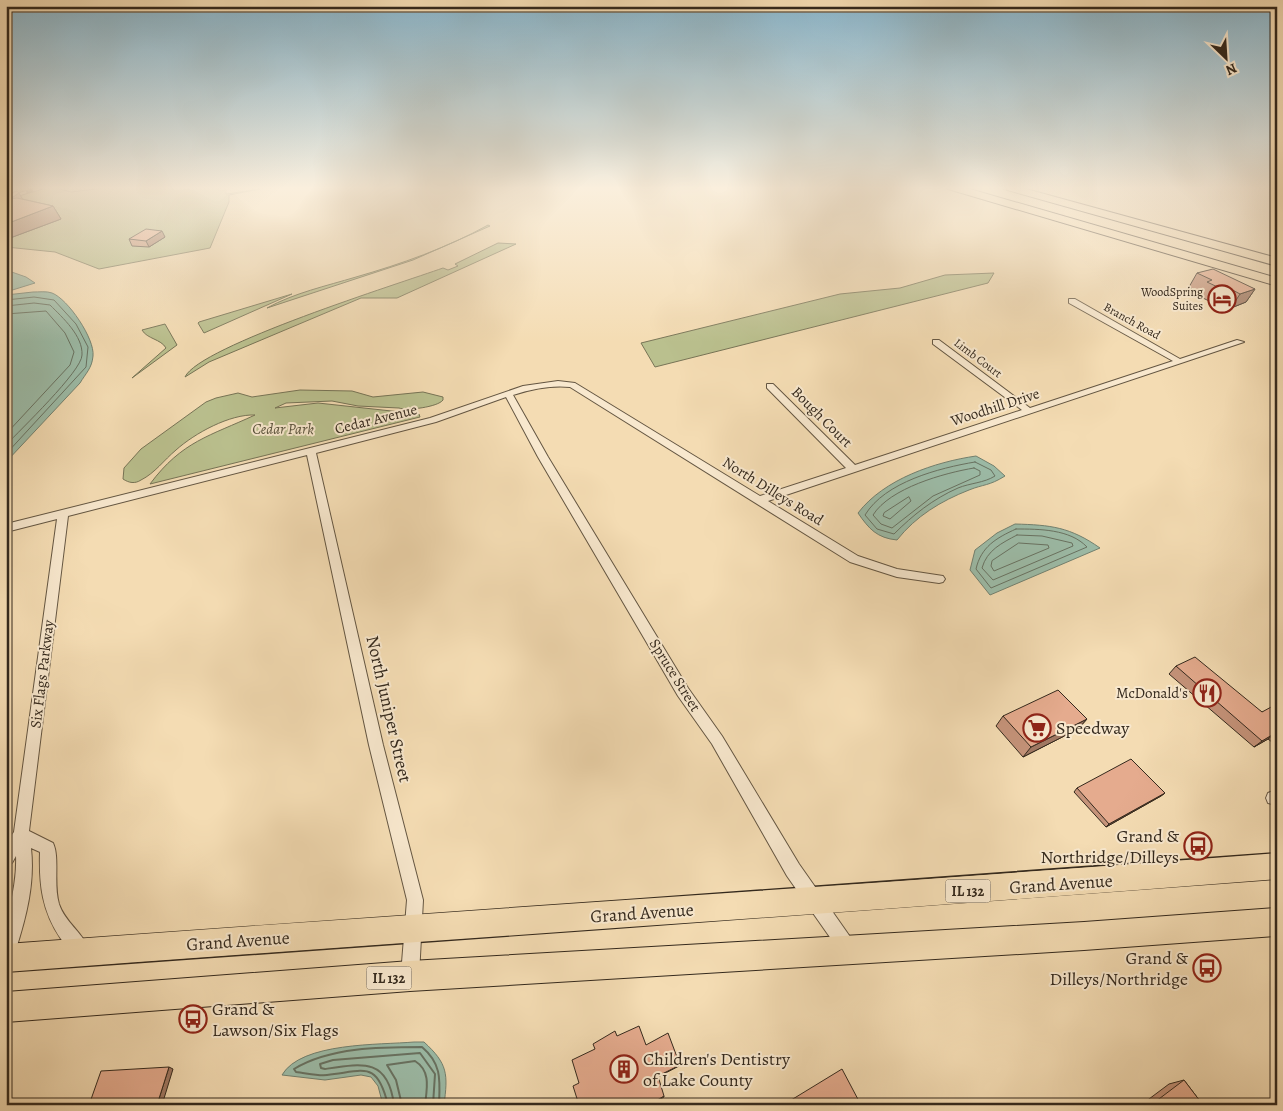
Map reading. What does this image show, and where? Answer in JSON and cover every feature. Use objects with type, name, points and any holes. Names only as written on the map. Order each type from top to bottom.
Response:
[{"type":"highway","points":[[1129,239],[1277,282]]},
{"type":"highway","points":[[1161,239],[1277,272]]},
{"type":"highway","points":[[1194,239],[1277,262]]},
{"type":"main road","name":"Grand Avenue","points":[[6,958],[415,927],[815,902],[1277,866]]},
{"type":"main road","name":"IL 132","points":[[6,1007],[410,976],[849,951],[1277,922]]},
{"type":"street","name":"Branch Road","points":[[1072,301],[1180,362]]},
{"type":"street","name":"Limb Court","points":[[936,342],[1029,412]]},
{"type":"street","name":"Woodhill Drive","points":[[759,500],[1240,342]]},
{"type":"street","name":"Cedar Avenue","points":[[6,528],[433,420],[509,394],[556,382],[572,385],[602,403]]},
{"type":"street","name":"Bough Court","points":[[770,386],[853,470]]},
{"type":"street","name":"Spruce Street","points":[[509,394],[544,458],[683,692],[717,740],[793,870],[849,951]]},
{"type":"street","name":"North Dilleys Road","points":[[602,403],[854,559],[896,573],[939,579]]},
{"type":"street","name":"North Juniper Street","points":[[311,451],[376,745],[415,900],[415,927],[410,976]]},
{"type":"street","name":"Six Flags Parkway","points":[[6,952],[18,919],[24,880],[26,859],[21,835],[63,514]]},
{"type":"street","name":"Six Flags Parkway","points":[[6,857],[21,835]]},
{"type":"street","points":[[21,835],[48,848],[48,891],[53,912],[61,927],[84,953]]},
{"type":"green space","points":[[6,239],[214,239],[210,248],[99,269],[55,252],[6,247]]},
{"type":"green space","points":[[498,243],[516,244],[397,298],[361,298],[209,362],[185,377],[198,364],[225,349],[262,333],[304,316],[443,268],[448,270],[458,266],[455,264]]},
{"type":"green space","points":[[438,249],[413,260],[267,308],[299,294],[390,267]]},
{"type":"green space","points":[[994,273],[988,283],[655,367],[641,343],[840,294],[900,288],[945,275]]},
{"type":"green space","points":[[292,294],[204,333],[198,323],[199,322]]},
{"type":"green space","points":[[165,324],[177,345],[132,378],[166,348],[142,330]]},
{"type":"green space","name":"Cedar Park","points":[[300,390],[352,391],[373,397],[423,392],[443,397],[443,400],[435,405],[409,409],[358,406],[332,401],[286,403],[275,408],[318,403],[419,414],[420,417],[150,484],[185,449],[210,435],[255,415],[235,418],[224,421],[193,437],[151,474],[139,481],[132,482],[123,479],[124,468],[141,449],[206,402],[238,393],[252,397]]},
{"type":"water","points":[[6,270],[26,277],[35,283],[6,292]]},
{"type":"water","points":[[33,292],[52,293],[73,311],[90,340],[93,356],[91,364],[80,383],[6,462],[6,295]]},
{"type":"water","points":[[976,456],[994,466],[1005,476],[939,504],[912,524],[897,540],[874,532],[858,513],[882,491],[911,474],[944,463]]},
{"type":"water","points":[[1015,524],[1060,528],[1100,548],[990,595],[970,570],[975,550],[997,533]]},
{"type":"water","points":[[424,1042],[442,1063],[446,1077],[444,1105],[383,1105],[378,1086],[371,1077],[361,1075],[325,1080],[282,1075],[292,1064],[306,1056],[323,1051],[362,1045]]},
{"type":"building","points":[[129,239],[149,239],[146,241]]},
{"type":"building","points":[[1213,269],[1255,289],[1240,294],[1229,288],[1224,290],[1207,282],[1212,280],[1197,273]]},
{"type":"building","points":[[1195,657],[1262,712],[1273,706],[1277,709],[1277,732],[1262,741],[1176,666]]},
{"type":"building","name":"Speedway","points":[[1058,690],[1087,719],[1031,747],[1003,716]]},
{"type":"building","name":"Speedway","points":[[1131,759],[1165,793],[1109,824],[1077,788]]},
{"type":"building","name":"Children's Dentistry of Lake County","points":[[639,1026],[646,1045],[668,1033],[680,1065],[658,1076],[664,1096],[649,1105],[579,1105],[573,1086],[579,1083],[572,1060],[595,1049],[593,1044],[615,1031],[617,1036]]},
{"type":"building","points":[[169,1067],[157,1105],[89,1105],[101,1071]]},
{"type":"building","points":[[842,1069],[861,1105],[783,1105]]},
{"type":"building","points":[[1184,1080],[1203,1105],[1151,1105]]},
{"type":"place","name":"WoodSpring Suites","points":[[1222,299]]},
{"type":"place","name":"McDonald's","points":[[1207,693]]},
{"type":"place","name":"Speedway","points":[[1037,728]]},
{"type":"place","name":"Grand & Northridge/Dilleys","points":[[1198,846]]},
{"type":"place","name":"Grand & Dilleys/Northridge","points":[[1207,968]]},
{"type":"place","name":"Grand & Lawson/Six Flags","points":[[193,1019]]},
{"type":"place","name":"Children's Dentistry of Lake County","points":[[624,1069]]}]
